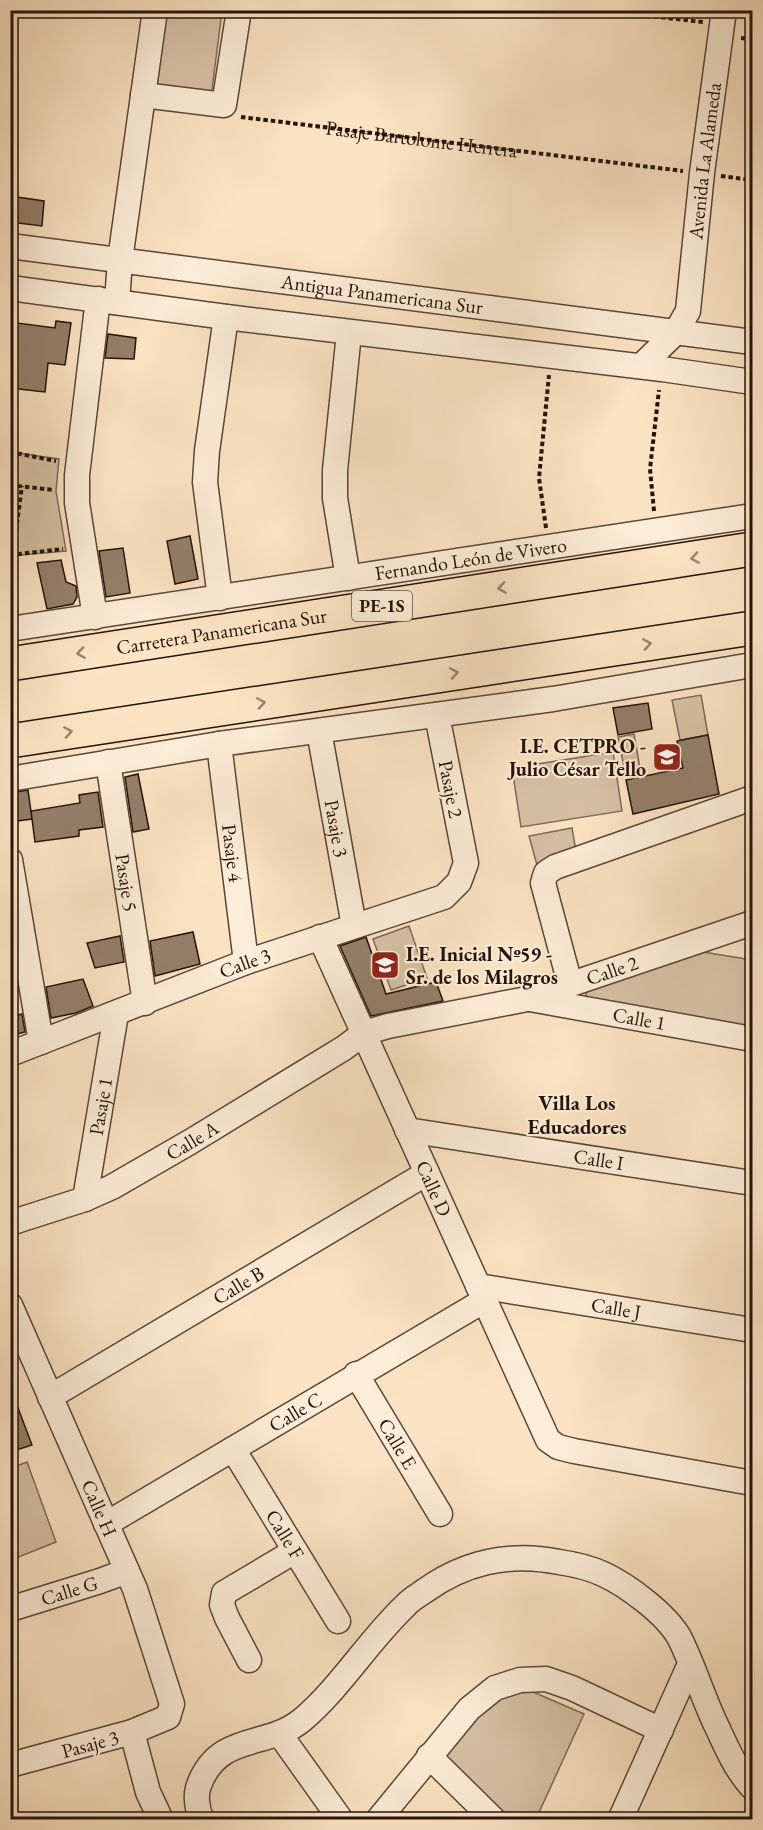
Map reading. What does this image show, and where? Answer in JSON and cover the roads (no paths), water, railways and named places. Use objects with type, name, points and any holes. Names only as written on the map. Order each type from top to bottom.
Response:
[{"type":"highway","name":"Carretera Panamericana Sur","points":[[10,664],[753,549]]},
{"type":"highway","points":[[10,741],[753,628]]},
{"type":"street","points":[[95,617],[77,503],[77,476],[107,300],[120,260],[155,10]]},
{"type":"street","points":[[143,95],[224,105],[239,10]]},
{"type":"street","name":"Avenida La Alameda","points":[[687,326],[702,173],[723,17]]},
{"type":"street","name":"Antigua Panamericana Sur","points":[[10,246],[687,326],[753,342]]},
{"type":"street","points":[[10,288],[349,333],[753,382]]},
{"type":"street","points":[[220,598],[205,483],[207,452],[226,317]]},
{"type":"street","points":[[651,368],[687,326],[720,378]]},
{"type":"street","points":[[348,578],[335,498],[335,470],[349,333]]},
{"type":"street","name":"Fernando León de Vivero","points":[[10,629],[753,516]]},
{"type":"street","points":[[10,778],[219,744],[553,699],[753,665]]},
{"type":"street","name":"Pasaje 2","points":[[437,715],[466,863]]},
{"type":"street","name":"Pasaje 3","points":[[319,731],[354,926]]},
{"type":"street","name":"Pasaje 4","points":[[219,744],[246,962]]},
{"type":"street","name":"Pasaje 5","points":[[108,762],[145,1003]]},
{"type":"street","points":[[570,984],[543,883],[546,873],[555,867],[753,798]]},
{"type":"street","points":[[10,860],[41,1042]]},
{"type":"street","name":"Calle 3","points":[[10,1054],[246,962],[444,897],[459,882],[466,863]]},
{"type":"street","name":"Calle 2","points":[[364,1033],[388,1026],[527,999],[753,924]]},
{"type":"street","name":"Calle D","points":[[320,937],[548,1440],[558,1447],[574,1452],[753,1482]]},
{"type":"street","name":"Calle 1","points":[[527,999],[753,1039]]},
{"type":"street","name":"Pasaje 1","points":[[85,1199],[116,1014]]},
{"type":"street","name":"Calle A","points":[[10,1223],[85,1199],[112,1187],[344,1048],[364,1033]]},
{"type":"street","name":"Calle I","points":[[408,1130],[753,1183]]},
{"type":"street","name":"Calle B","points":[[50,1397],[427,1173]]},
{"type":"street","name":"Calle J","points":[[481,1293],[753,1330]]},
{"type":"street","name":"Calle C","points":[[106,1524],[356,1374],[481,1293]]},
{"type":"street","name":"Calle H","points":[[10,1305],[135,1589],[172,1704],[168,1717]]},
{"type":"street","name":"Calle E","points":[[356,1374],[440,1514]]},
{"type":"street","name":"Calle F","points":[[233,1449],[338,1621]]},
{"type":"street","points":[[249,1660],[222,1605],[225,1593],[295,1551]]},
{"type":"street","points":[[202,1820],[198,1813],[197,1791],[204,1772],[223,1752],[279,1733],[300,1722],[328,1696],[405,1605],[446,1577],[477,1563],[523,1558],[559,1562],[603,1574],[640,1597],[660,1615],[678,1636],[706,1705],[728,1750],[753,1787]]},
{"type":"street","name":"Calle G","points":[[10,1609],[127,1571]]},
{"type":"street","points":[[620,1820],[690,1664]]},
{"type":"street","points":[[378,1820],[469,1709],[495,1688],[520,1680],[546,1679],[572,1688],[661,1730]]},
{"type":"street","name":"Pasaje 3","points":[[10,1765],[132,1732],[168,1717]]},
{"type":"street","points":[[132,1732],[148,1792],[161,1820]]},
{"type":"street","points":[[279,1733],[341,1820]]},
{"type":"street","points":[[429,1756],[494,1820]]},
{"type":"place","name":"I.E. CETPRO - Julio César Tello","points":[[667,757]]},
{"type":"place","name":"I.E. Inicial Nº59 - Sr. de los Milagros","points":[[385,965]]},
{"type":"district","name":"Villa Los Educadores","points":[[577,1115]]}]
